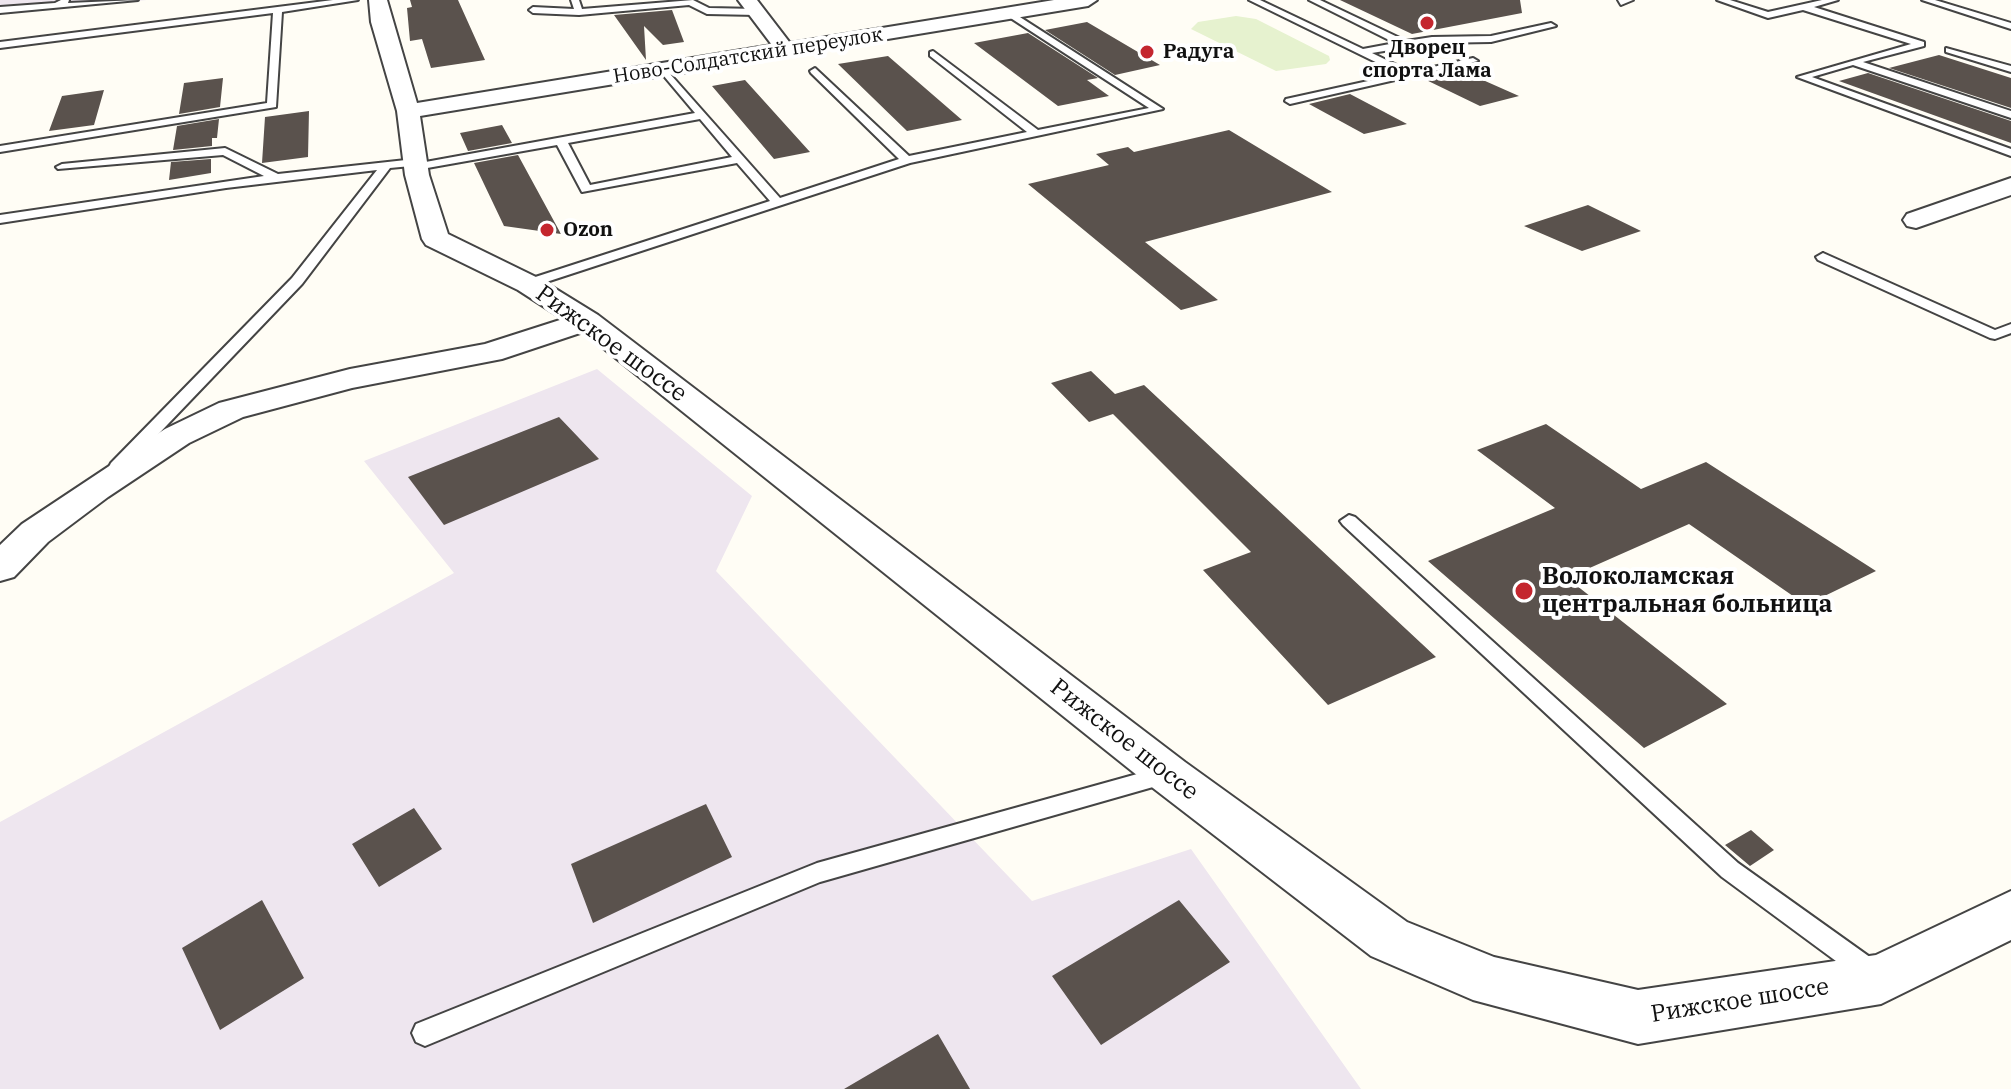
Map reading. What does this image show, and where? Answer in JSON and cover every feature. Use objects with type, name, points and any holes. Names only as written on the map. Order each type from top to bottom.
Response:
[{"type":"street","name":"Рижское шоссе","points":[[378,0],[408,111],[405,166],[436,239],[528,284],[587,321],[1169,775],[1389,939],[1492,982],[1638,1017],[1881,979],[2011,914]]},
{"type":"street","name":"Ново-Солдатский переулок","points":[[408,111],[1088,0]]},
{"type":"street","points":[[752,6],[785,49]]},
{"type":"street","points":[[1916,220],[2010,188]]},
{"type":"street","points":[[0,568],[35,533],[95,489],[177,436],[231,410],[350,379],[491,352],[587,321]]},
{"type":"lane","points":[[0,9],[12,0]]},
{"type":"lane","points":[[57,6],[67,0]]},
{"type":"lane","points":[[0,9],[134,0]]},
{"type":"lane","points":[[0,45],[354,0]]},
{"type":"lane","points":[[575,0],[579,12]]},
{"type":"lane","points":[[1253,0],[1408,74]]},
{"type":"lane","points":[[1313,0],[1406,45]]},
{"type":"lane","points":[[1721,0],[1768,15],[1834,0]]},
{"type":"lane","points":[[1926,0],[2011,26]]},
{"type":"lane","points":[[533,10],[579,12],[689,1],[707,11],[752,6]]},
{"type":"lane","points":[[1804,7],[1921,44],[1802,77],[2011,153]]},
{"type":"lane","points":[[0,149],[272,105],[278,10]]},
{"type":"lane","points":[[528,284],[907,160],[1158,109],[1009,13]]},
{"type":"lane","points":[[1361,52],[1406,45],[1491,39],[1551,26]]},
{"type":"lane","points":[[1949,50],[2011,69]]},
{"type":"lane","points":[[933,54],[1036,134]]},
{"type":"lane","points":[[1290,101],[1473,61]]},
{"type":"lane","points":[[1853,62],[2011,115]]},
{"type":"lane","points":[[663,69],[778,203]]},
{"type":"lane","points":[[815,71],[907,160]]},
{"type":"lane","points":[[0,219],[278,179],[405,166],[702,115]]},
{"type":"lane","points":[[561,141],[586,189],[740,159]]},
{"type":"lane","points":[[62,167],[225,151],[278,179]]},
{"type":"lane","points":[[95,489],[405,166]]},
{"type":"lane","points":[[1823,257],[1995,335],[2011,328]]},
{"type":"lane","points":[[1349,521],[1730,870],[1881,979]]},
{"type":"lane","points":[[425,1033],[817,873],[1169,775]]},
{"type":"shaded area","points":[[0,0],[147,0],[0,13]]},
{"type":"shaded area","points":[[597,369],[752,496],[716,571],[1032,901],[1191,849],[1361,1089],[0,1089],[0,822],[454,573],[364,461]]},
{"type":"green space","points":[[1236,16],[1256,19],[1329,56],[1330,60],[1326,64],[1276,71],[1191,29],[1198,22]]},
{"type":"building","points":[[410,0],[458,0],[485,60],[431,68],[422,39],[410,41],[407,8],[412,7]]},
{"type":"building","name":"Дворец спорта Лама","points":[[1340,0],[1520,0],[1522,13],[1412,34]]},
{"type":"building","points":[[672,10],[684,42],[663,45],[644,26],[646,60],[614,15]]},
{"type":"building","points":[[1087,22],[1160,65],[1115,75],[1045,30]]},
{"type":"building","points":[[1028,33],[1098,78],[1087,80],[1109,96],[1058,106],[974,43]]},
{"type":"building","points":[[1939,55],[2011,78],[2011,108],[1889,68]]},
{"type":"building","points":[[888,56],[962,120],[907,131],[838,64]]},
{"type":"building","points":[[1458,69],[1519,96],[1480,106],[1420,77]]},
{"type":"building","points":[[1868,73],[2011,121],[2011,143],[1839,81]]},
{"type":"building","points":[[223,78],[220,107],[179,114],[184,83]]},
{"type":"building","points":[[745,80],[810,152],[774,159],[712,86]]},
{"type":"building","points":[[104,90],[94,125],[49,131],[62,96]]},
{"type":"building","points":[[1350,94],[1407,124],[1364,134],[1309,104]]},
{"type":"building","points":[[309,111],[308,157],[262,163],[265,117]]},
{"type":"building","points":[[219,119],[217,138],[212,138],[212,146],[173,150],[177,126]]},
{"type":"building","points":[[502,125],[512,143],[468,151],[460,133]]},
{"type":"building","points":[[1229,130],[1332,192],[1145,242],[1218,300],[1181,310],[1028,184],[1109,165],[1096,154],[1128,147],[1134,152]]},
{"type":"building","points":[[518,155],[561,234],[504,226],[474,163]]},
{"type":"building","points":[[211,159],[211,173],[169,180],[171,162]]},
{"type":"building","points":[[1588,205],[1641,231],[1582,251],[1524,226]]},
{"type":"building","points":[[1091,371],[1115,394],[1144,385],[1436,657],[1328,705],[1203,570],[1251,552],[1113,414],[1089,422],[1051,383]]},
{"type":"building","points":[[559,417],[599,459],[444,525],[408,477]]},
{"type":"building","name":"Волоколамская центральная больница","points":[[1546,424],[1641,489],[1706,462],[1876,571],[1806,605],[1689,524],[1567,578],[1727,704],[1644,748],[1428,561],[1555,508],[1477,450]]},
{"type":"building","points":[[706,804],[732,857],[593,923],[571,864]]},
{"type":"building","points":[[414,808],[442,849],[379,887],[352,844]]},
{"type":"building","points":[[1751,830],[1774,850],[1750,866],[1725,845]]},
{"type":"building","points":[[262,900],[304,978],[220,1030],[182,948]]},
{"type":"building","points":[[1179,900],[1230,962],[1101,1045],[1052,976]]},
{"type":"building","points":[[938,1034],[970,1089],[844,1089]]},
{"type":"place","name":"Дворец спорта Лама","points":[[1427,23]]},
{"type":"place","name":"Радуга","points":[[1147,52]]},
{"type":"place","name":"Ozon","points":[[547,230]]},
{"type":"place","name":"Волоколамская центральная больница","points":[[1524,591]]}]
